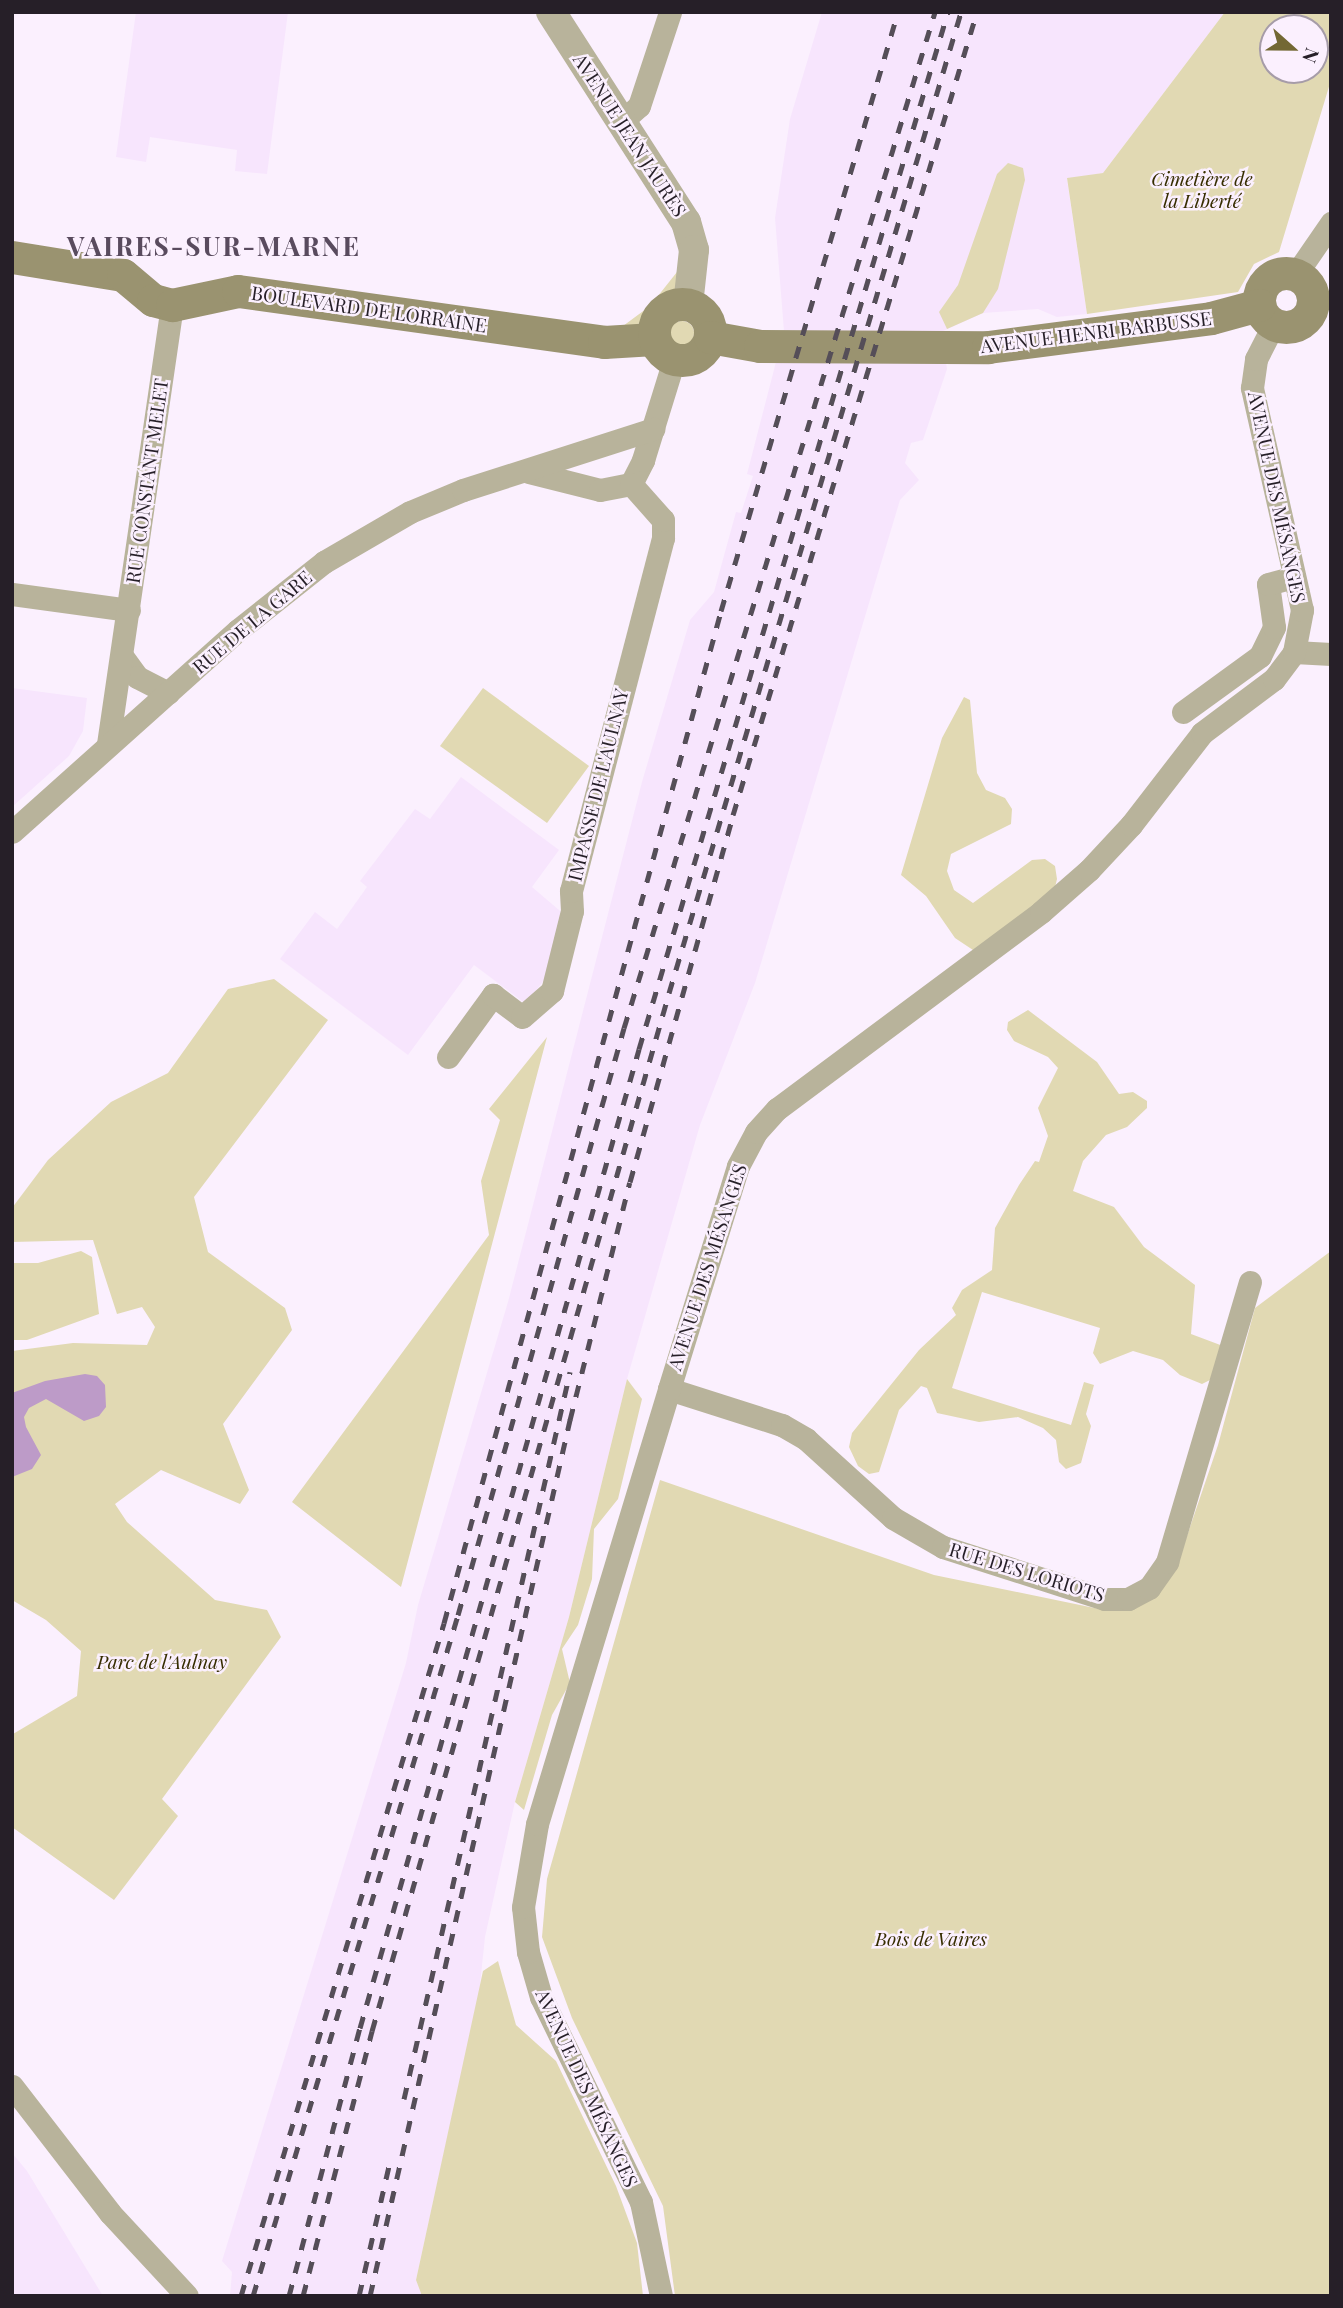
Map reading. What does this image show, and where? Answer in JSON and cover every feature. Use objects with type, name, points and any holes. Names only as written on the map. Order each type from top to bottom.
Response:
[{"type":"main road","points":[[12,257],[123,275],[153,300],[172,305]]},
{"type":"main road","name":"BOULEVARD DE LORRAINE","points":[[172,305],[238,291],[664,349]]},
{"type":"main road","points":[[675,305],[688,305],[706,317],[710,337],[699,356],[664,349],[660,314],[675,305]]},
{"type":"main road","name":"AVENUE HENRI BARBUSSE","points":[[710,337],[775,346],[931,348],[1044,341],[1301,305]]},
{"type":"street","name":"AVENUE JEAN JAURÈS","points":[[551,12],[693,237],[694,277],[688,305]]},
{"type":"street","points":[[621,122],[639,106],[670,12]]},
{"type":"street","name":"AVENUE DES MÉSANGES","points":[[662,2296],[640,2202],[541,1997],[528,1952],[523,1907],[537,1824],[738,1166],[761,1126],[1090,870],[1131,825],[1202,733],[1274,679],[1294,652],[1301,610],[1252,388],[1256,359],[1301,305],[1331,223]]},
{"type":"street","name":"RUE CONSTANT MELET","points":[[108,744],[130,610],[172,305]]},
{"type":"street","points":[[631,484],[653,429],[664,349]]},
{"type":"street","name":"RUE DE LA GARE","points":[[12,832],[108,744],[296,583],[365,537],[463,490],[529,472],[653,429]]},
{"type":"street","name":"RUE DE LA GARE","points":[[529,472],[600,490],[631,484]]},
{"type":"street","name":"IMPASSE DE L'AULNAY","points":[[448,1057],[493,995],[522,1017],[552,991],[572,911],[571,891],[663,538],[663,520],[631,484]]},
{"type":"street","name":"AVENUE DES MÉSANGES","points":[[1183,712],[1260,656],[1274,627],[1268,584],[1294,577]]},
{"type":"street","points":[[12,594],[130,610]]},
{"type":"street","points":[[1294,652],[1331,654]]},
{"type":"street","points":[[122,656],[137,677],[168,692]]},
{"type":"street","name":"RUE DES LORIOTS","points":[[669,1389],[794,1432],[893,1518],[943,1547],[1105,1599],[1128,1599],[1149,1588],[1167,1562],[1250,1282]]},
{"type":"street","points":[[12,2087],[102,2203],[187,2296]]},
{"type":"shaded area","points":[[136,12],[288,12],[267,174],[235,171],[237,150],[150,137],[146,162],[116,157]]},
{"type":"shaded area","points":[[822,12],[1225,12],[1103,173],[1067,179],[1087,314],[1057,317],[1038,309],[983,313],[941,332],[947,369],[923,440],[911,443],[905,463],[919,480],[900,500],[755,983],[700,1125],[627,1379],[569,1617],[515,1802],[485,1937],[479,1994],[416,2280],[422,2296],[230,2296],[232,2272],[222,2261],[406,1663],[418,1605],[508,1302],[642,782],[690,620],[714,592],[736,512],[741,513],[753,476],[747,474],[784,331],[775,218],[790,119]]},
{"type":"shaded area","points":[[12,688],[87,698],[83,731],[69,756],[12,807]]},
{"type":"shaded area","points":[[461,777],[559,850],[532,887],[566,916],[556,964],[526,1004],[474,965],[408,1055],[280,959],[315,912],[337,929],[367,887],[360,881],[415,809],[430,819]]},
{"type":"shaded area","points":[[85,1374],[97,1376],[105,1385],[106,1407],[99,1416],[84,1421],[46,1399],[29,1408],[24,1417],[26,1427],[41,1455],[32,1469],[12,1477],[12,1393],[45,1381]]},
{"type":"shaded area","points":[[12,2153],[27,2171],[103,2296],[12,2296]]},
{"type":"green space","name":"Cimetière de la Liberté","points":[[1225,12],[1331,12],[1331,80],[1279,252],[1254,264],[1238,292],[1087,314],[1067,178],[1103,173]]},
{"type":"green space","points":[[1008,163],[1023,168],[1025,180],[998,289],[983,313],[947,329],[939,312],[958,285],[997,174]]},
{"type":"green space","points":[[677,272],[681,274],[679,285],[634,328],[623,326],[650,306]]},
{"type":"green space","points":[[682,321],[691,324],[694,333],[691,342],[682,345],[673,342],[670,333],[673,324]]},
{"type":"green space","points":[[483,688],[589,766],[547,823],[440,746]]},
{"type":"green space","points":[[964,697],[970,700],[977,773],[986,790],[1005,798],[1012,809],[1011,824],[951,854],[947,871],[954,890],[973,903],[1032,860],[1045,859],[1055,866],[1057,879],[1051,904],[973,950],[955,938],[926,896],[901,875],[942,738]]},
{"type":"green space","name":"Parc de l'Aulnay","points":[[274,979],[328,1020],[194,1197],[208,1252],[285,1308],[292,1330],[223,1424],[249,1490],[240,1504],[161,1470],[115,1504],[127,1522],[215,1600],[267,1610],[281,1637],[162,1799],[178,1816],[114,1900],[12,1827],[13,1734],[77,1696],[81,1651],[46,1620],[12,1600],[12,1351],[73,1343],[147,1345],[155,1327],[142,1307],[117,1314],[93,1240],[12,1242],[12,1208],[48,1160],[111,1102],[168,1073],[228,989]]},
{"type":"green space","points":[[1028,1010],[1097,1062],[1119,1094],[1133,1092],[1147,1101],[1147,1108],[1127,1127],[1106,1135],[1083,1161],[1073,1191],[1114,1207],[1144,1247],[1195,1285],[1191,1334],[1223,1346],[1212,1379],[1202,1384],[1180,1375],[1163,1360],[1133,1351],[1100,1364],[1093,1353],[1100,1328],[982,1292],[952,1388],[1071,1425],[1084,1382],[1094,1385],[1086,1414],[1091,1426],[1081,1463],[1066,1469],[1059,1462],[1056,1440],[1043,1428],[1018,1417],[979,1422],[937,1413],[927,1388],[921,1386],[899,1410],[879,1472],[869,1474],[858,1466],[849,1447],[852,1433],[919,1350],[956,1315],[952,1308],[962,1290],[992,1270],[995,1228],[1035,1161],[1039,1162],[1048,1136],[1038,1108],[1058,1068],[1048,1057],[1014,1041],[1007,1030],[1008,1022]]},
{"type":"green space","points":[[547,1037],[401,1587],[292,1502],[489,1235],[481,1181],[500,1120],[489,1109]]},
{"type":"green space","points":[[81,1251],[92,1257],[99,1314],[27,1340],[12,1340],[12,1263],[38,1263]]},
{"type":"green space","name":"Bois de Vaires","points":[[1331,1251],[1331,2296],[675,2296],[663,2206],[572,2018],[542,1937],[547,1879],[660,1480],[934,1575],[1109,1611],[1130,1607],[1176,1568],[1218,1445],[1255,1308]]},
{"type":"green space","points":[[627,1379],[642,1399],[618,1499],[594,1529],[592,1579],[578,1625],[562,1649],[570,1683],[552,1715],[524,1810],[515,1802],[569,1617]]},
{"type":"green space","points":[[498,1961],[516,2025],[556,2061],[616,2186],[637,2243],[643,2296],[422,2296],[416,2280],[483,1971]]},
{"type":"railway","points":[[241,2296],[444,1623],[721,611],[898,12]]},
{"type":"railway","points":[[253,2296],[458,1615],[624,1028],[935,12]]},
{"type":"railway","points":[[289,2296],[360,2028],[639,1049],[948,12]]},
{"type":"railway","points":[[303,2296],[372,2031],[669,993],[961,12]]},
{"type":"railway","points":[[370,2296],[570,1420],[630,1182],[733,815],[977,12]]},
{"type":"railway","points":[[404,2099],[570,1372]]},
{"type":"railway","points":[[359,2296],[391,2157]]},
{"type":"district","name":"VAIRES-SUR-MARNE","points":[[214,246]]}]
